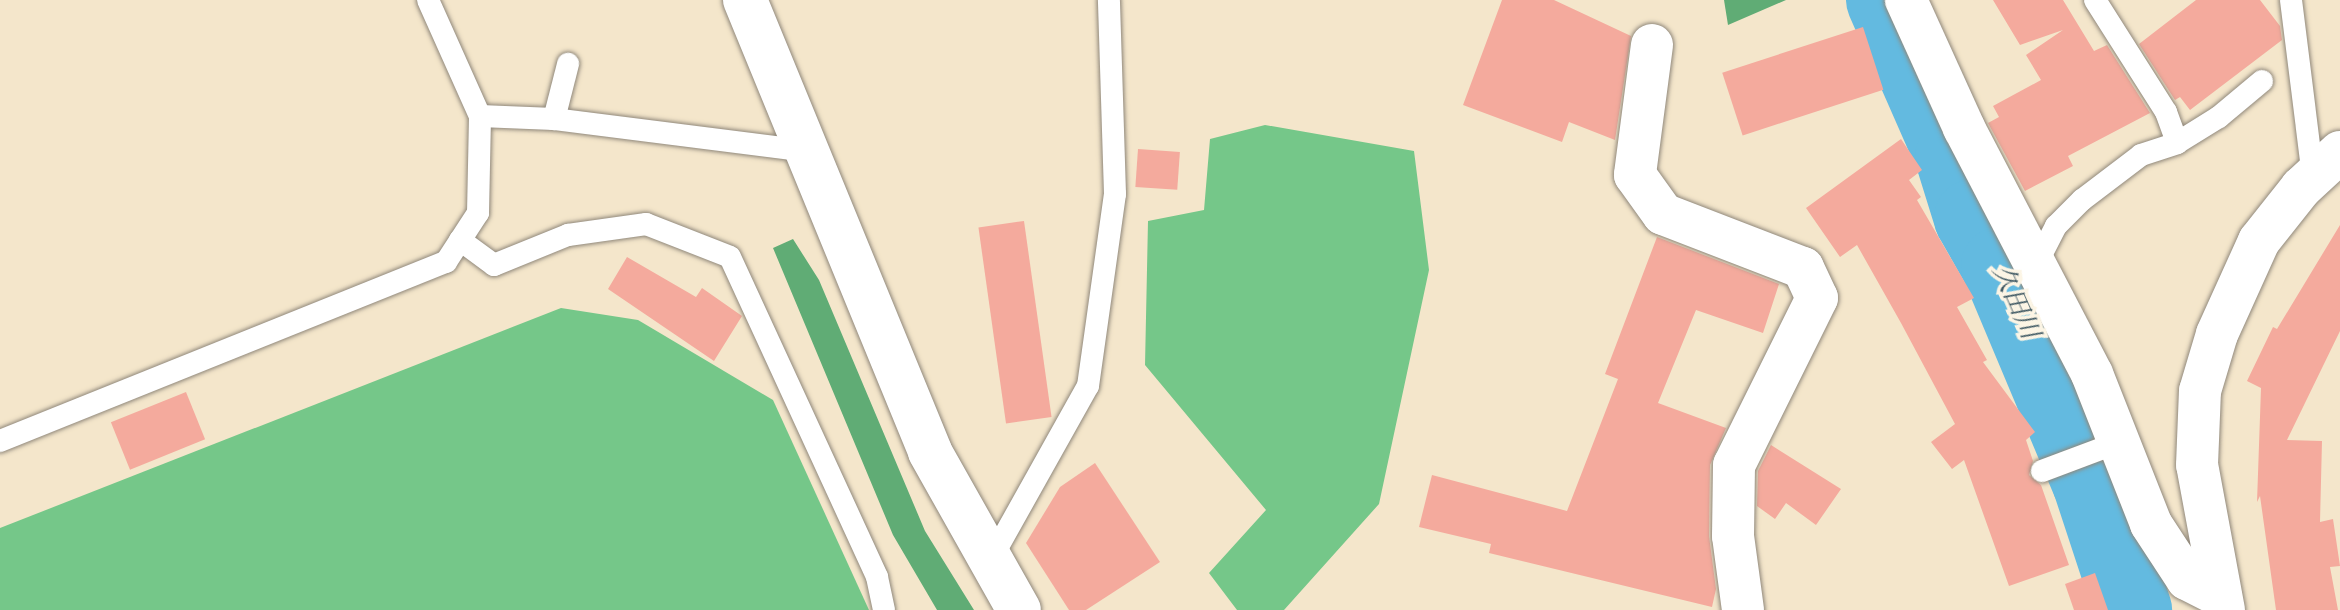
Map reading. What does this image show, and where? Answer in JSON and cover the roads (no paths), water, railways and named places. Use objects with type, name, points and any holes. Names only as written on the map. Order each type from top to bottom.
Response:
[{"type":"street","points":[[745,0],[930,452],[989,562],[1019,610]]},
{"type":"street","points":[[1906,0],[2035,267],[2110,446],[2151,524],[2187,579],[2223,603]]},
{"type":"street","points":[[1652,45],[1635,175],[1663,214],[1803,268],[1817,298],[1734,465],[1733,536],[1743,610]]},
{"type":"street","points":[[2223,603],[2197,465],[2200,391],[2222,321],[2259,241],[2327,164]]},
{"type":"lane","points":[[0,441],[446,262],[478,213],[480,116],[428,0]]},
{"type":"lane","points":[[989,562],[1088,386],[1115,194],[1109,0]]},
{"type":"lane","points":[[2095,0],[2166,112],[2177,143]]},
{"type":"lane","points":[[2291,0],[2327,164]]},
{"type":"lane","points":[[554,119],[568,64]]},
{"type":"lane","points":[[2035,267],[2056,226],[2082,200],[2141,155],[2177,143],[2262,81]]},
{"type":"lane","points":[[480,116],[554,119],[807,151]]},
{"type":"lane","points":[[460,240],[494,265],[568,235],[646,224],[730,257],[877,577],[884,610]]},
{"type":"lane","points":[[2051,468],[2110,446]]},
{"type":"waterway","name":"久田川","points":[[1885,0],[1954,157],[1973,218],[2000,266],[2091,482],[2133,610]]}]
